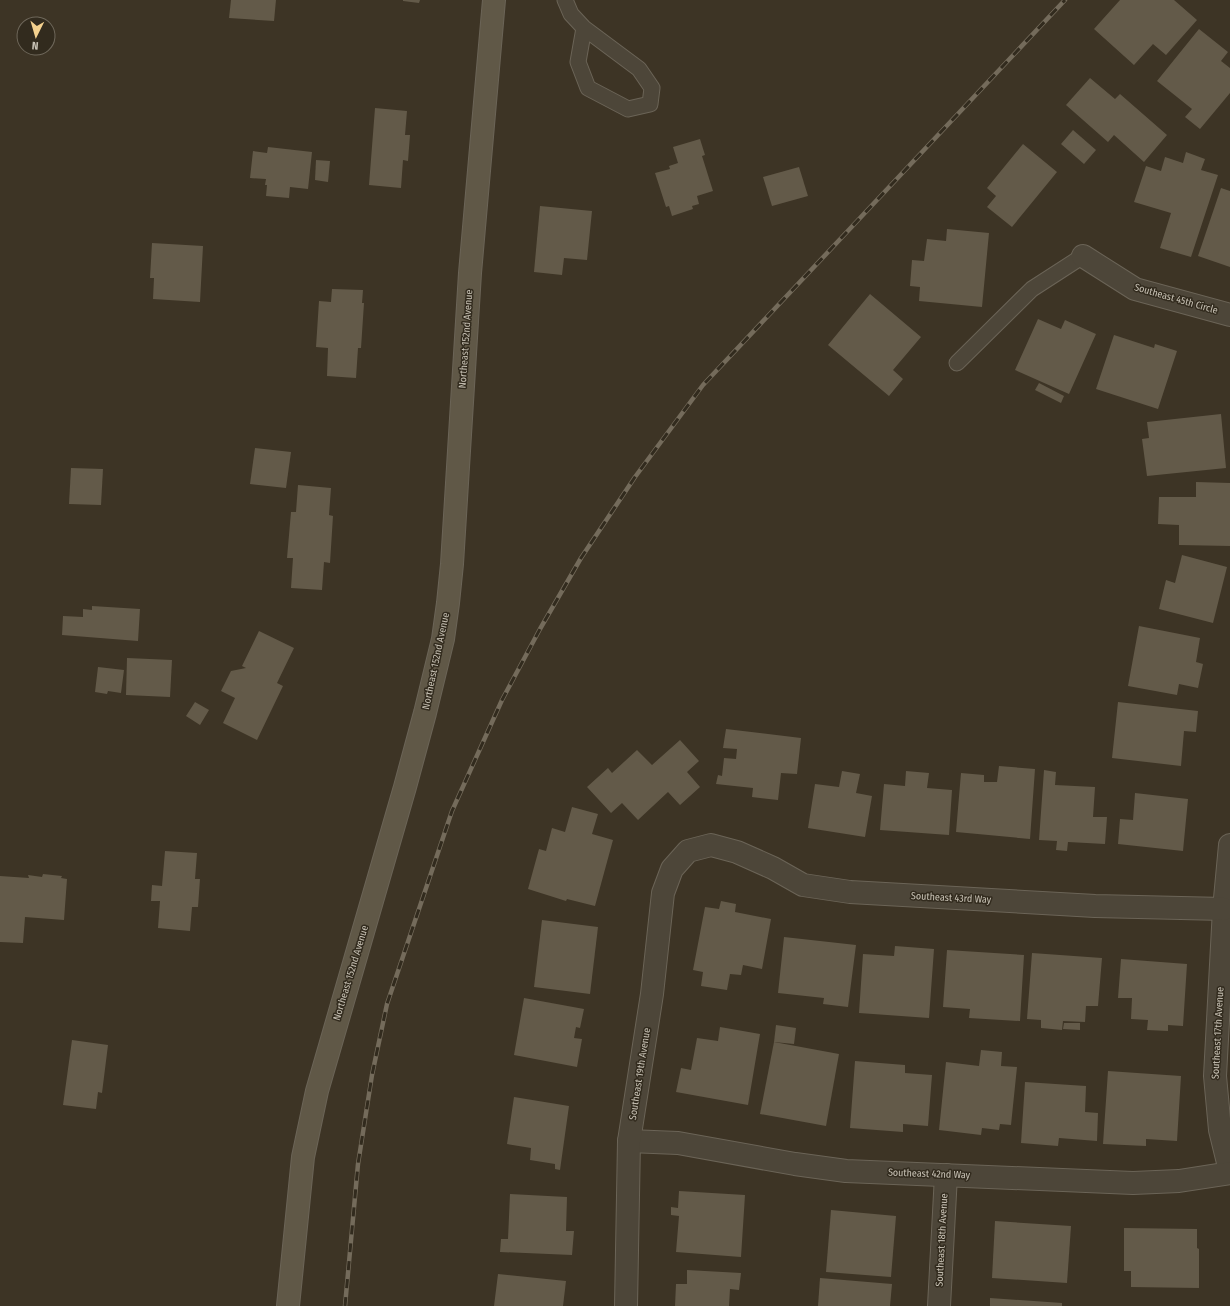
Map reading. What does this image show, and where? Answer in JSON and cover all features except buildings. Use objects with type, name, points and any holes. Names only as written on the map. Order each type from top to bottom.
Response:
[{"type":"street","name":"Northeast 152nd Avenue","points":[[288,1306],[303,1157],[320,1078],[408,780],[426,714],[443,639],[452,564],[470,273],[494,0]]},
{"type":"street","name":"Southeast 45th Circle","points":[[1083,256],[1135,289],[1230,314]]},
{"type":"street","name":"Southeast 43rd Way","points":[[688,851],[712,845],[737,852],[773,868],[804,885],[850,892],[1095,906],[1224,909]]},
{"type":"street","name":"Southeast 17th Avenue","points":[[1230,845],[1224,909],[1224,1006],[1214,1076],[1220,1130],[1230,1172]]},
{"type":"street","name":"Southeast 19th Avenue","points":[[626,1306],[630,1140],[652,994],[663,893],[672,869],[688,851]]},
{"type":"street","name":"Southeast 42nd Way","points":[[630,1140],[678,1143],[795,1164],[846,1171],[1133,1183],[1179,1181],[1230,1172]]},
{"type":"street","name":"Southeast 18th Avenue","points":[[939,1306],[946,1175]]},
{"type":"lane","points":[[565,0],[571,14],[584,28],[639,70],[652,88],[650,104],[628,109],[588,88],[578,62],[584,28]]},
{"type":"lane","points":[[957,363],[1032,289],[1083,256]]},
{"type":"railway","points":[[345,1306],[358,1164],[372,1075],[387,1004],[452,811],[502,700],[540,629],[581,558],[635,477],[703,385],[1065,0]]}]
